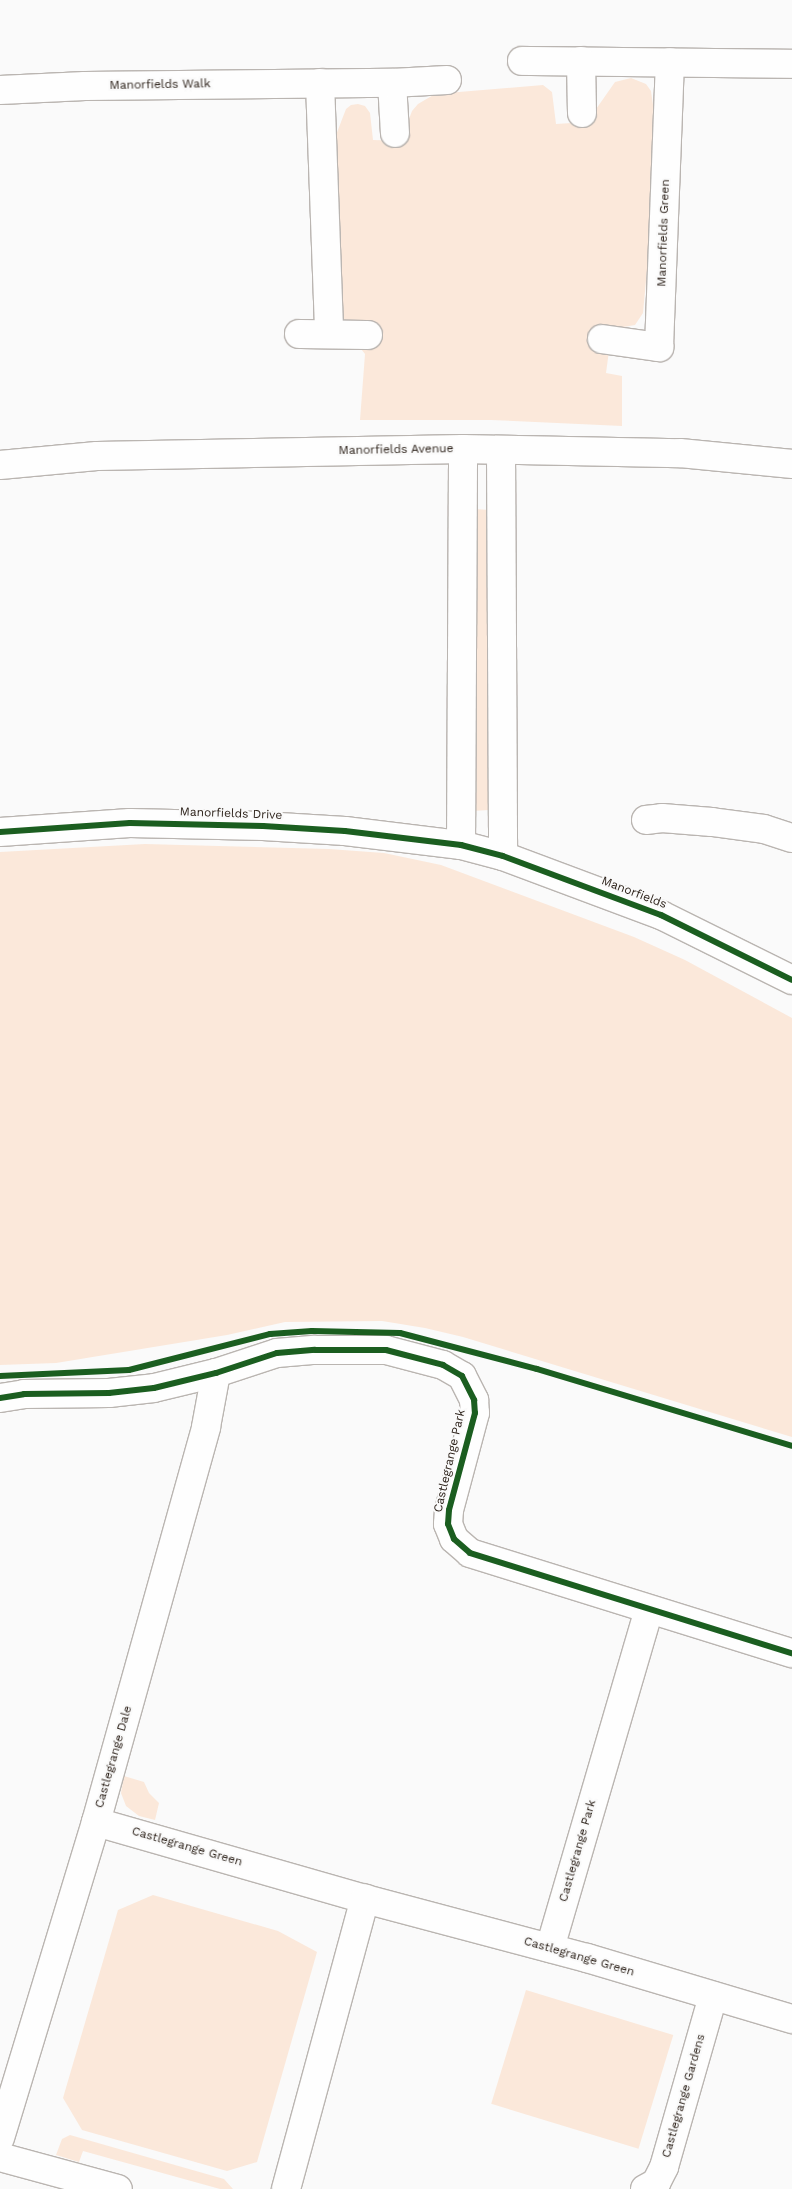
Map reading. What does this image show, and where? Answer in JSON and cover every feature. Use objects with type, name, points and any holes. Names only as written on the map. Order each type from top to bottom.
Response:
[{"type":"street","points":[[522,61],[792,64]]},
{"type":"street","points":[[581,61],[582,113]]},
{"type":"street","name":"Manorfields Green","points":[[602,339],[659,347],[670,62]]},
{"type":"street","name":"Manorfields Walk","points":[[0,90],[58,87],[392,83],[446,80]]},
{"type":"street","points":[[320,83],[329,333]]},
{"type":"street","points":[[392,83],[395,133]]},
{"type":"street","points":[[299,334],[368,335]]},
{"type":"street","points":[[462,845],[463,449]]},
{"type":"street","name":"Manorfields Avenue","points":[[0,465],[97,456],[463,449],[680,453],[792,464]]},
{"type":"street","points":[[501,450],[504,856]]},
{"type":"street","points":[[646,820],[662,818],[712,822],[764,829],[792,838]]},
{"type":"street","name":"Manorfields Drive","points":[[0,832],[130,823],[263,826],[345,831],[462,845]]},
{"type":"street","name":"Manorfields","points":[[462,845],[504,856],[661,915],[792,980]]},
{"type":"street","name":"Castlegrange Park","points":[[0,1398],[24,1394],[118,1392],[154,1388],[216,1373],[277,1353],[324,1350],[386,1350],[405,1354],[452,1370],[462,1376],[469,1390],[476,1413],[449,1510],[448,1524],[454,1539],[470,1553],[792,1653]]},
{"type":"street","name":"Castlegrange Dale","points":[[0,2138],[96,1822],[206,1427],[216,1373]]},
{"type":"street","name":"Castlegrange Park","points":[[550,1948],[649,1610]]},
{"type":"street","name":"Castlegrange Green","points":[[96,1822],[365,1899],[550,1948],[792,2019]]},
{"type":"street","points":[[286,2189],[365,1899]]},
{"type":"street","name":"Castlegrange Gardens","points":[[645,2189],[656,2183],[664,2168],[713,1996]]},
{"type":"street","points":[[0,2157],[118,2189]]},
{"type":"shaded area","points":[[631,78],[646,84],[651,91],[653,105],[652,181],[649,248],[643,313],[635,325],[612,329],[606,373],[622,376],[622,426],[491,420],[360,420],[365,354],[343,326],[335,148],[336,135],[346,109],[351,105],[365,106],[370,113],[373,140],[406,141],[412,111],[418,104],[435,94],[543,85],[552,92],[556,124],[587,122],[615,82]]},
{"type":"shaded area","points":[[475,509],[489,510],[489,810],[472,811]]},
{"type":"shaded area","points":[[145,844],[329,849],[384,853],[441,865],[634,937],[685,960],[792,1018],[792,1437],[463,1337],[382,1321],[285,1322],[227,1335],[56,1363],[0,1365],[0,852]]},
{"type":"shaded area","points":[[124,1776],[144,1782],[149,1793],[159,1803],[155,1820],[139,1816],[126,1806],[121,1793]]},
{"type":"shaded area","points":[[153,1895],[278,1931],[317,1952],[257,2162],[227,2171],[82,2130],[63,2098],[118,1910]]},
{"type":"shaded area","points":[[526,1990],[673,2035],[638,2149],[491,2104]]},
{"type":"shaded area","points":[[70,2135],[224,2179],[233,2189],[220,2189],[83,2151],[79,2162],[56,2155],[62,2139]]},
{"type":"cycle path","points":[[0,832],[130,823],[263,826],[345,831],[461,845],[503,856],[661,915],[792,980]]},
{"type":"cycle path","points":[[0,1376],[129,1370],[270,1334],[312,1331],[400,1333],[537,1369],[792,1446]]},
{"type":"cycle path","points":[[0,1398],[24,1394],[109,1393],[154,1388],[216,1373],[277,1353],[315,1350],[386,1350],[443,1365],[462,1376],[474,1400],[475,1413],[449,1510],[448,1524],[454,1539],[470,1553],[792,1653]]}]
